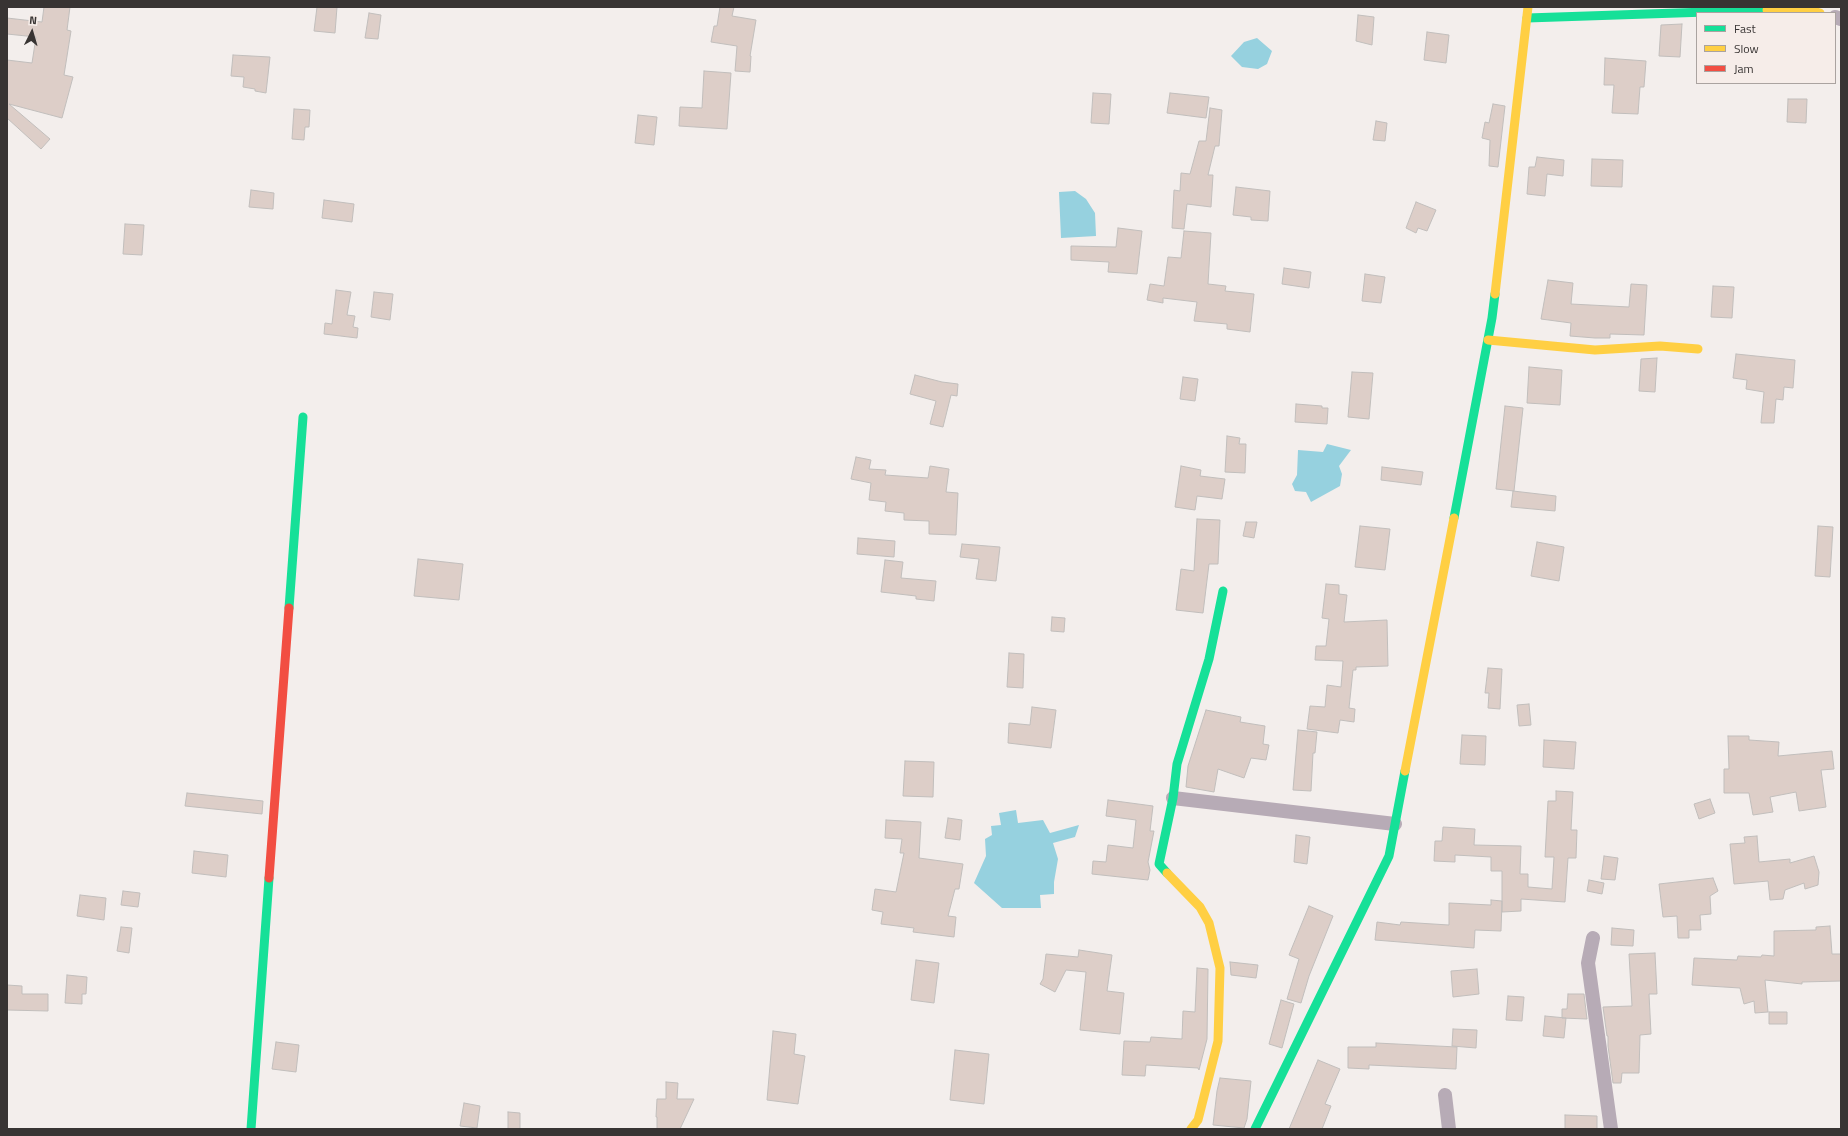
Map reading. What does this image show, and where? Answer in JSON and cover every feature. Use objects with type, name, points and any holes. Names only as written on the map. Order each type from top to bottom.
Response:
[{"type":"street","points":[[1255,1129],[1389,856],[1492,318],[1528,7]]},
{"type":"street","points":[[1713,12],[1806,9],[1816,12]]},
{"type":"street","points":[[1527,18],[1696,13]]},
{"type":"street","points":[[1488,340],[1594,350],[1660,346],[1698,349]]},
{"type":"street","points":[[251,1129],[303,417]]},
{"type":"street","points":[[1191,1129],[1198,1120],[1218,1041],[1220,968],[1209,923],[1200,907],[1160,864],[1173,798],[1177,764],[1209,659],[1222,591]]},
{"type":"street","points":[[1173,798],[1395,824]]},
{"type":"street","points":[[1593,938],[1588,963],[1611,1129]]},
{"type":"street","points":[[1445,1095],[1449,1129]]},
{"type":"water","points":[[1257,38],[1272,51],[1267,64],[1258,69],[1242,67],[1231,56],[1244,42]]},
{"type":"water","points":[[1075,191],[1086,199],[1095,213],[1096,236],[1061,238],[1059,192]]},
{"type":"water","points":[[1327,444],[1351,450],[1339,466],[1342,474],[1340,486],[1311,502],[1306,492],[1295,491],[1292,484],[1297,475],[1298,450],[1323,452]]},
{"type":"water","points":[[1016,810],[1018,823],[1043,820],[1050,833],[1079,825],[1075,837],[1053,843],[1058,859],[1054,882],[1054,894],[1040,895],[1041,908],[1002,908],[974,883],[986,856],[985,839],[992,835],[991,826],[1001,825],[999,813]]},
{"type":"building","points":[[44,7],[70,7],[67,30],[71,31],[64,75],[73,77],[62,118],[9,104],[50,139],[41,149],[7,118],[7,60],[32,63],[36,37],[7,34],[7,18],[42,22]]},
{"type":"building","points":[[317,7],[337,7],[335,33],[314,31]]},
{"type":"building","points":[[720,7],[734,7],[732,16],[756,20],[750,56],[750,72],[735,71],[737,46],[711,42],[714,26],[717,26]]},
{"type":"building","points":[[369,13],[381,15],[378,39],[365,38]]},
{"type":"building","points":[[1358,15],[1374,17],[1372,45],[1356,41]]},
{"type":"building","points":[[1682,24],[1680,57],[1659,56],[1661,25]]},
{"type":"building","points":[[1427,32],[1449,35],[1446,63],[1424,60]]},
{"type":"building","points":[[233,55],[270,57],[266,93],[243,87],[244,77],[231,76]]},
{"type":"building","points":[[1605,58],[1646,61],[1644,87],[1640,87],[1638,114],[1612,113],[1614,85],[1604,85]]},
{"type":"building","points":[[704,71],[731,73],[727,129],[679,126],[680,107],[702,108]]},
{"type":"building","points":[[1093,93],[1111,94],[1109,124],[1091,123]]},
{"type":"building","points":[[1170,93],[1209,97],[1206,118],[1167,113]]},
{"type":"building","points":[[1788,99],[1807,99],[1806,123],[1787,122]]},
{"type":"building","points":[[1493,104],[1505,106],[1498,167],[1489,166],[1490,140],[1482,138],[1485,122],[1489,123]]},
{"type":"building","points":[[1210,108],[1222,110],[1219,146],[1215,146],[1208,175],[1213,175],[1211,207],[1187,204],[1184,229],[1172,228],[1174,190],[1180,191],[1181,173],[1190,174],[1199,141],[1206,141]]},
{"type":"building","points":[[294,109],[310,110],[309,127],[305,127],[304,140],[292,139]]},
{"type":"building","points":[[638,115],[657,117],[654,145],[635,143]]},
{"type":"building","points":[[1376,121],[1387,123],[1385,141],[1373,140]]},
{"type":"building","points":[[1537,157],[1564,160],[1563,176],[1547,174],[1545,196],[1527,194],[1529,167],[1535,167]]},
{"type":"building","points":[[1592,159],[1623,160],[1622,187],[1591,186]]},
{"type":"building","points":[[1236,187],[1270,191],[1268,221],[1251,220],[1251,217],[1233,215]]},
{"type":"building","points":[[251,190],[274,193],[273,209],[249,207]]},
{"type":"building","points":[[324,200],[354,204],[352,222],[322,218]]},
{"type":"building","points":[[1416,202],[1436,210],[1427,231],[1418,228],[1416,233],[1406,228]]},
{"type":"building","points":[[125,224],[144,225],[142,255],[123,254]]},
{"type":"building","points":[[1118,228],[1142,231],[1137,274],[1108,272],[1109,262],[1071,260],[1071,246],[1116,247]]},
{"type":"building","points":[[1184,231],[1211,233],[1208,284],[1226,286],[1225,291],[1254,294],[1250,332],[1227,329],[1227,324],[1194,321],[1197,302],[1163,298],[1163,303],[1147,300],[1150,284],[1164,286],[1168,257],[1181,258]]},
{"type":"building","points":[[1284,268],[1311,272],[1309,288],[1282,284]]},
{"type":"building","points":[[1365,274],[1385,277],[1381,303],[1362,301]]},
{"type":"building","points":[[1548,280],[1573,283],[1571,304],[1629,307],[1631,284],[1647,285],[1644,335],[1610,334],[1610,338],[1570,336],[1571,323],[1541,319]]},
{"type":"building","points":[[1713,286],[1734,287],[1732,318],[1711,317]]},
{"type":"building","points":[[336,290],[351,292],[347,315],[355,316],[353,327],[358,328],[357,338],[324,334],[325,323],[332,324]]},
{"type":"building","points":[[374,292],[393,294],[390,320],[371,317]]},
{"type":"building","points":[[1736,354],[1795,360],[1793,388],[1784,387],[1783,400],[1776,399],[1774,423],[1761,423],[1764,392],[1746,389],[1747,380],[1733,378]]},
{"type":"building","points":[[1657,358],[1655,392],[1639,391],[1641,359]]},
{"type":"building","points":[[1529,367],[1562,370],[1560,405],[1527,403]]},
{"type":"building","points":[[1352,372],[1373,373],[1369,419],[1348,417]]},
{"type":"building","points":[[915,375],[942,382],[958,384],[957,396],[951,395],[943,427],[930,424],[936,401],[910,394]]},
{"type":"building","points":[[1183,377],[1198,379],[1195,401],[1180,399]]},
{"type":"building","points":[[1296,404],[1322,406],[1322,408],[1328,408],[1327,424],[1295,422]]},
{"type":"building","points":[[1505,406],[1523,408],[1514,491],[1496,489]]},
{"type":"building","points":[[1227,436],[1240,438],[1239,444],[1246,444],[1245,473],[1225,472]]},
{"type":"building","points":[[856,457],[871,460],[869,469],[886,470],[885,475],[928,478],[930,466],[949,469],[946,492],[958,493],[956,535],[929,534],[929,521],[904,520],[904,513],[885,511],[886,502],[869,500],[871,483],[851,479]]},
{"type":"building","points":[[1181,466],[1201,470],[1200,476],[1225,479],[1222,499],[1197,496],[1195,510],[1175,507]]},
{"type":"building","points":[[1382,467],[1423,472],[1421,485],[1381,480]]},
{"type":"building","points":[[1513,491],[1556,496],[1555,511],[1511,507]]},
{"type":"building","points":[[1197,519],[1220,520],[1218,564],[1209,564],[1203,613],[1176,610],[1181,569],[1194,571]]},
{"type":"building","points":[[1246,522],[1257,522],[1254,538],[1243,536]]},
{"type":"building","points":[[1360,526],[1390,529],[1385,570],[1355,567]]},
{"type":"building","points":[[1818,526],[1833,527],[1830,577],[1815,576]]},
{"type":"building","points":[[858,538],[895,541],[894,557],[857,554]]},
{"type":"building","points":[[1537,542],[1564,547],[1559,581],[1531,576]]},
{"type":"building","points":[[962,544],[1000,547],[996,581],[976,579],[979,559],[960,557]]},
{"type":"building","points":[[418,559],[463,564],[459,600],[414,596]]},
{"type":"building","points":[[885,560],[903,562],[901,578],[936,581],[934,601],[916,599],[916,596],[881,592]]},
{"type":"building","points":[[1326,584],[1339,585],[1339,594],[1347,595],[1344,622],[1387,620],[1388,666],[1356,667],[1356,670],[1353,670],[1349,708],[1355,709],[1354,722],[1340,720],[1338,733],[1307,729],[1310,706],[1325,707],[1327,685],[1341,687],[1343,661],[1315,660],[1316,646],[1326,646],[1329,619],[1322,618]]},
{"type":"building","points":[[1052,617],[1065,618],[1064,632],[1051,631]]},
{"type":"building","points":[[1009,653],[1024,654],[1023,688],[1007,687]]},
{"type":"building","points":[[1488,668],[1502,669],[1500,709],[1488,708],[1489,693],[1485,693]]},
{"type":"building","points":[[1529,704],[1531,725],[1519,726],[1517,705]]},
{"type":"building","points":[[1032,707],[1056,710],[1051,748],[1008,743],[1009,723],[1030,725]]},
{"type":"building","points":[[1206,710],[1241,717],[1240,722],[1265,726],[1263,744],[1269,745],[1266,760],[1251,758],[1244,778],[1218,769],[1214,792],[1186,787],[1188,766]]},
{"type":"building","points":[[1298,730],[1317,732],[1315,753],[1313,753],[1311,791],[1293,790]]},
{"type":"building","points":[[1462,735],[1486,736],[1485,765],[1460,764]]},
{"type":"building","points":[[1728,736],[1749,736],[1749,740],[1779,742],[1778,756],[1832,751],[1834,769],[1821,770],[1826,807],[1799,811],[1796,792],[1770,797],[1773,812],[1753,815],[1749,793],[1724,793],[1724,769],[1729,769]]},
{"type":"building","points":[[1544,740],[1576,742],[1574,769],[1543,767]]},
{"type":"building","points":[[905,761],[934,762],[933,797],[903,796]]},
{"type":"building","points":[[1556,791],[1573,792],[1571,830],[1577,830],[1576,858],[1568,858],[1565,902],[1521,899],[1521,911],[1502,912],[1502,871],[1491,871],[1491,857],[1455,855],[1455,862],[1434,861],[1435,841],[1442,841],[1443,827],[1475,829],[1474,845],[1521,846],[1520,874],[1528,874],[1528,887],[1552,889],[1554,857],[1545,857],[1548,801],[1556,801]]},
{"type":"building","points":[[187,793],[263,801],[262,814],[185,806]]},
{"type":"building","points":[[1710,799],[1715,813],[1699,819],[1694,804]]},
{"type":"building","points":[[1108,800],[1153,806],[1150,831],[1154,831],[1148,862],[1150,870],[1148,880],[1092,874],[1093,861],[1106,862],[1108,845],[1133,848],[1136,820],[1106,816]]},
{"type":"building","points":[[948,818],[962,820],[960,840],[945,838]]},
{"type":"building","points":[[886,820],[921,822],[919,858],[963,864],[959,889],[955,889],[948,916],[956,917],[954,937],[913,932],[914,928],[881,924],[883,912],[872,910],[875,889],[896,892],[904,853],[900,853],[902,839],[885,838]]},
{"type":"building","points":[[1296,835],[1310,837],[1307,864],[1294,862]]},
{"type":"building","points":[[1757,836],[1759,862],[1790,859],[1790,863],[1814,856],[1819,872],[1818,885],[1805,889],[1804,883],[1785,890],[1783,899],[1770,900],[1768,881],[1734,884],[1730,844],[1745,843],[1744,837]]},
{"type":"building","points":[[194,851],[228,855],[226,877],[192,873]]},
{"type":"building","points":[[1604,856],[1618,858],[1615,880],[1601,879]]},
{"type":"building","points":[[1713,878],[1718,891],[1710,896],[1711,914],[1700,915],[1701,930],[1689,930],[1689,938],[1678,938],[1677,916],[1663,917],[1659,884]]},
{"type":"building","points":[[1589,880],[1604,883],[1602,894],[1587,891]]},
{"type":"building","points":[[123,891],[140,893],[138,907],[121,905]]},
{"type":"building","points":[[80,895],[106,898],[104,920],[77,916]]},
{"type":"building","points":[[1491,900],[1502,901],[1501,931],[1475,930],[1474,948],[1375,940],[1377,922],[1400,925],[1401,922],[1449,925],[1449,903],[1491,905]]},
{"type":"building","points":[[1309,906],[1333,916],[1309,976],[1301,1003],[1287,999],[1299,959],[1289,955]]},
{"type":"building","points":[[1830,926],[1832,954],[1841,954],[1841,981],[1802,982],[1802,984],[1765,980],[1768,1012],[1755,1013],[1754,1001],[1744,1004],[1740,988],[1692,985],[1694,958],[1737,960],[1738,956],[1774,956],[1774,931],[1816,930],[1816,927]]},
{"type":"building","points":[[121,927],[132,928],[129,953],[117,951]]},
{"type":"building","points":[[1612,928],[1634,930],[1633,946],[1611,945]]},
{"type":"building","points":[[1079,950],[1112,955],[1107,991],[1124,993],[1120,1034],[1080,1030],[1086,972],[1066,970],[1055,992],[1040,984],[1043,979],[1046,954],[1078,957]]},
{"type":"building","points":[[1655,953],[1657,994],[1649,994],[1651,1034],[1640,1035],[1639,1073],[1622,1073],[1621,1083],[1613,1083],[1603,1007],[1632,1006],[1629,954]]},
{"type":"building","points":[[916,960],[939,963],[934,1003],[911,1000]]},
{"type":"building","points":[[1230,962],[1258,965],[1256,978],[1231,975]]},
{"type":"building","points":[[1197,968],[1208,969],[1207,1039],[1199,1070],[1198,1068],[1146,1065],[1145,1076],[1122,1075],[1124,1041],[1150,1042],[1151,1037],[1182,1039],[1183,1011],[1195,1012]]},
{"type":"building","points":[[1477,969],[1479,994],[1453,997],[1451,971]]},
{"type":"building","points":[[67,975],[87,977],[86,994],[82,994],[82,1004],[65,1003]]},
{"type":"building","points":[[7,985],[22,986],[22,994],[48,994],[48,1011],[7,1010]]},
{"type":"building","points":[[1568,994],[1584,994],[1587,1019],[1562,1018],[1562,1009],[1567,1009]]},
{"type":"building","points":[[1508,996],[1524,997],[1522,1021],[1506,1020]]},
{"type":"building","points":[[1281,1000],[1294,1004],[1282,1048],[1269,1044]]},
{"type":"building","points":[[1769,1012],[1787,1012],[1787,1024],[1769,1024]]},
{"type":"building","points":[[1545,1016],[1566,1018],[1564,1038],[1543,1036]]},
{"type":"building","points":[[1453,1029],[1477,1030],[1476,1048],[1452,1046]]},
{"type":"building","points":[[773,1031],[796,1034],[794,1054],[805,1056],[798,1104],[767,1100]]},
{"type":"building","points":[[276,1042],[299,1045],[296,1072],[272,1069]]},
{"type":"building","points":[[1376,1043],[1457,1047],[1456,1069],[1369,1065],[1369,1069],[1348,1068],[1348,1047],[1376,1047]]},
{"type":"building","points":[[955,1050],[989,1054],[984,1104],[950,1100]]},
{"type":"building","points":[[1318,1060],[1340,1069],[1325,1104],[1331,1106],[1322,1129],[1289,1129]]},
{"type":"building","points":[[1220,1078],[1251,1081],[1247,1119],[1244,1128],[1213,1125]]},
{"type":"building","points":[[666,1082],[678,1083],[677,1099],[694,1099],[680,1129],[657,1129],[657,1099],[666,1099]]},
{"type":"building","points":[[464,1103],[480,1106],[477,1128],[460,1126]]},
{"type":"building","points":[[508,1112],[520,1113],[520,1129],[508,1129]]},
{"type":"building","points":[[1565,1115],[1597,1116],[1597,1129],[1565,1129]]},
{"type":"traffic: fast","points":[[1707,12],[1767,10]]},
{"type":"traffic: fast","points":[[1527,18],[1696,12]]},
{"type":"traffic: fast","points":[[1454,518],[1492,318],[1495,294]]},
{"type":"traffic: fast","points":[[289,608],[303,417]]},
{"type":"traffic: fast","points":[[1167,873],[1159,864],[1173,798],[1177,764],[1209,659],[1223,591]]},
{"type":"traffic: fast","points":[[1255,1129],[1389,856],[1405,771]]},
{"type":"traffic: fast","points":[[251,1129],[269,878]]},
{"type":"traffic: slow","points":[[1495,294],[1528,7]]},
{"type":"traffic: slow","points":[[1767,10],[1806,9],[1816,12]]},
{"type":"traffic: slow","points":[[1488,340],[1595,350],[1660,346],[1698,349]]},
{"type":"traffic: slow","points":[[1405,771],[1454,518]]},
{"type":"traffic: slow","points":[[1167,873],[1200,907],[1209,923],[1220,968],[1218,1041],[1198,1120],[1191,1129]]},
{"type":"traffic: jam","points":[[269,878],[289,608]]}]
